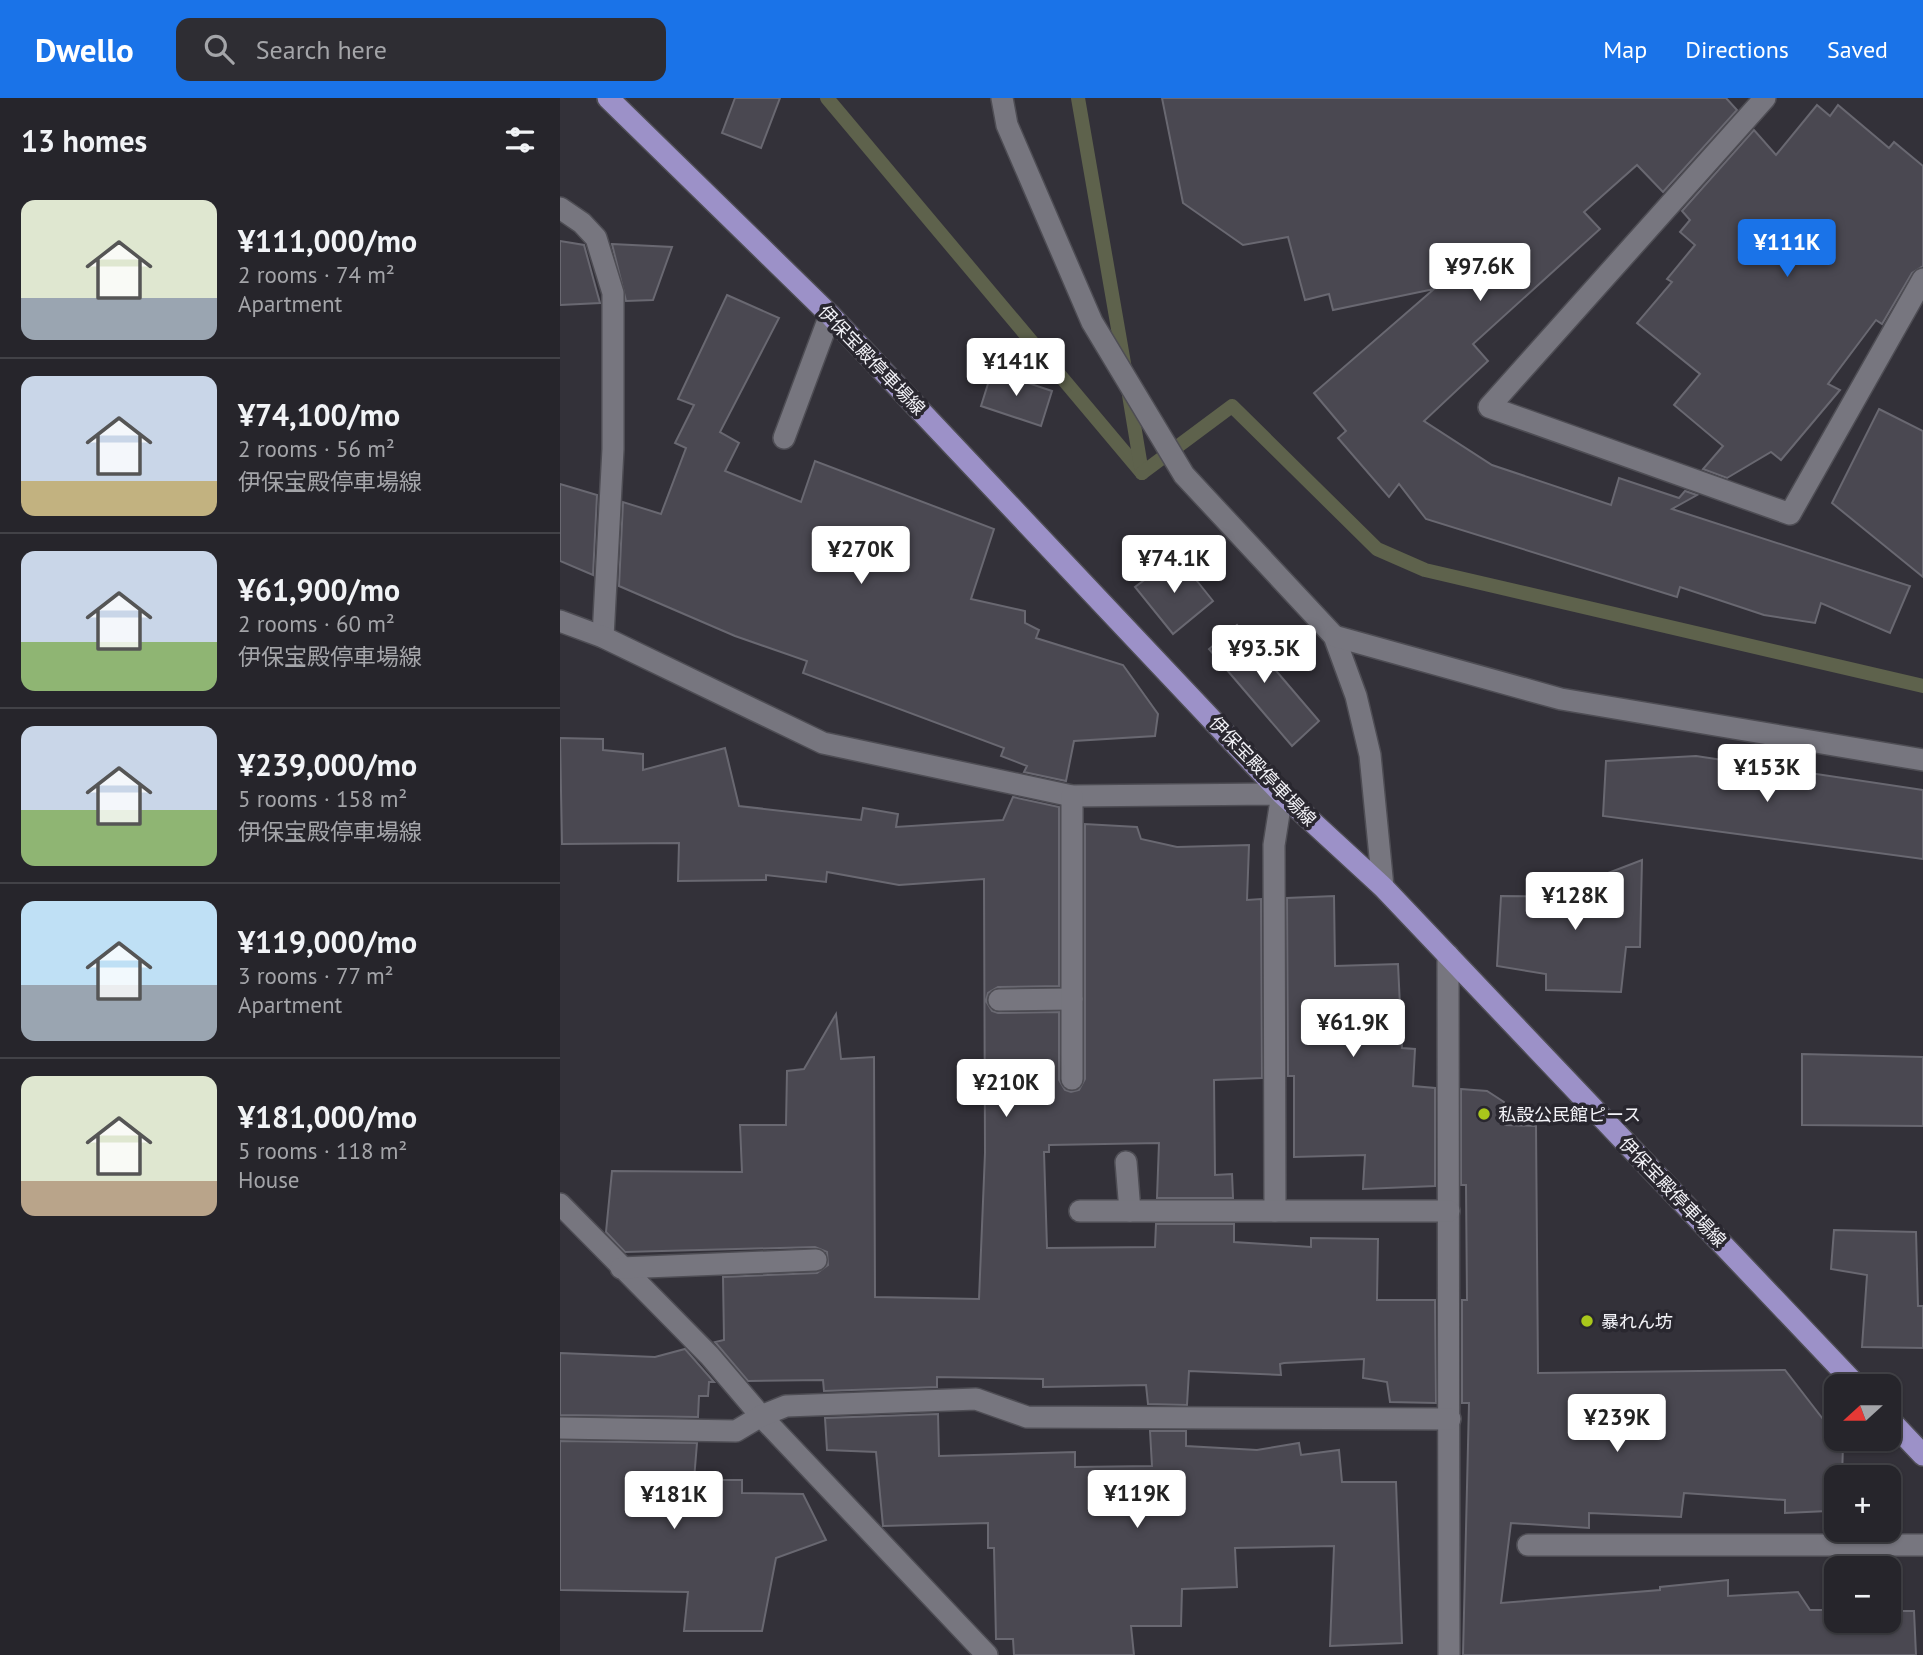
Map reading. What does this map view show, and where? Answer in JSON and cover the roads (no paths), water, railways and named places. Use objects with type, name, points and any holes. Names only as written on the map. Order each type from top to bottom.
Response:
[{"type":"main road","name":"伊保宝殿停車場線","points":[[608,98],[830,315],[1282,794],[1383,887],[1846,1374]]},
{"type":"main road","points":[[1901,1432],[1923,1455]]},
{"type":"street","points":[[1002,98],[1007,125],[1092,322],[1184,475],[1334,636],[1356,696],[1370,755],[1383,887]]},
{"type":"street","points":[[1765,98],[1489,407],[1790,514],[1923,279]]},
{"type":"street","points":[[560,208],[582,223],[596,238],[613,293],[613,449],[603,637]]},
{"type":"street","points":[[785,438],[830,315]]},
{"type":"street","points":[[560,621],[603,637],[823,743],[1072,796],[1282,794],[1274,845],[1275,1211]]},
{"type":"street","points":[[1334,636],[1561,699],[1923,760]]},
{"type":"street","points":[[1072,796],[1072,1079]]},
{"type":"street","points":[[1448,955],[1448,1655]]},
{"type":"street","points":[[999,1000],[1072,999]]},
{"type":"street","points":[[1126,1161],[1130,1211]]},
{"type":"street","points":[[560,1204],[709,1355],[761,1416],[987,1655]]},
{"type":"street","points":[[1080,1211],[1449,1211]]},
{"type":"street","points":[[621,1268],[816,1260]]},
{"type":"street","points":[[560,1427],[736,1432],[761,1416],[786,1406],[976,1399],[1027,1417],[1450,1419]]},
{"type":"street","points":[[1528,1545],[1923,1545]]},
{"type":"waterway","points":[[827,98],[1142,473]]},
{"type":"waterway","points":[[1078,98],[1125,369]]},
{"type":"waterway","points":[[1128,389],[1142,473]]},
{"type":"waterway","points":[[1142,473],[1232,406],[1377,549],[1425,570],[1923,686]]},
{"type":"place","name":"私設公民館ピース","points":[[1484,1114]]},
{"type":"place","name":"暴れん坊","points":[[1587,1321]]}]
